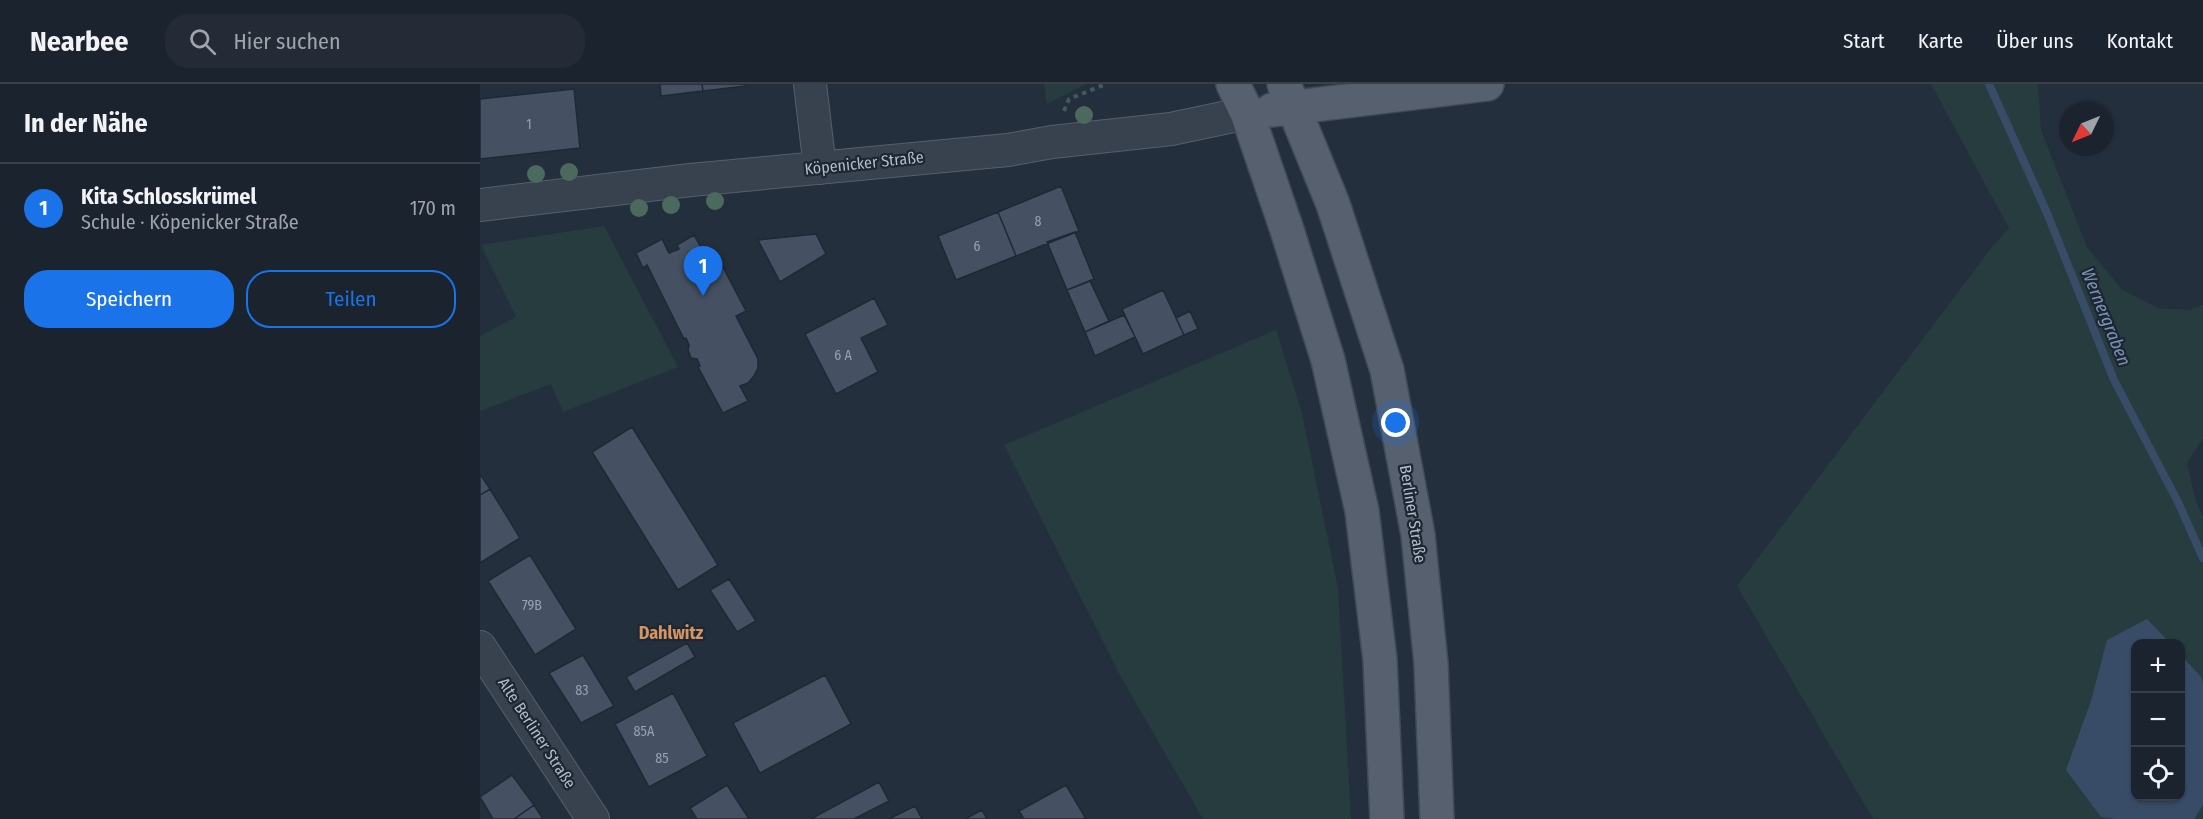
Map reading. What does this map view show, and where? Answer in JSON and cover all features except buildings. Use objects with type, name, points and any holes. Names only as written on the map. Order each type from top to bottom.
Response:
[{"type":"main road","points":[[1387,819],[1380,660],[1362,511],[1328,360],[1287,230],[1240,98],[1487,84]]},
{"type":"main road","name":"Berliner Straße","points":[[1289,95],[1333,204],[1387,370],[1418,534],[1431,664],[1437,819]]},
{"type":"street","points":[[810,84],[820,168]]},
{"type":"street","name":"Köpenicker Straße","points":[[480,205],[691,180],[1008,150],[1052,141],[1171,129],[1240,98]]},
{"type":"street","name":"Alte Berliner Straße","points":[[480,647],[593,819]]},
{"type":"path","points":[[1052,141],[1068,99],[1106,84]]},
{"type":"green space","points":[[1044,84],[1086,84],[1047,104]]},
{"type":"green space","points":[[1931,84],[2038,84],[2041,130],[2087,247],[2122,290],[2158,308],[2189,310],[2203,305],[2203,438],[2187,463],[2195,499],[2203,517],[2203,819],[1873,819],[1737,586],[1992,247],[2009,228]]},
{"type":"green space","points":[[604,226],[678,367],[563,412],[551,384],[480,411],[480,336],[516,317],[481,245]]},
{"type":"green space","points":[[1276,330],[1302,413],[1338,588],[1351,819],[1203,819],[1121,677],[1004,445]]},
{"type":"water","points":[[2147,619],[2166,639],[2131,639],[2131,801],[2185,801],[2185,659],[2201,677],[2203,683],[2203,805],[2194,819],[2101,817],[2066,770],[2091,701],[2107,640]]},
{"type":"waterway","name":"Wernergraben","points":[[1989,84],[2047,213],[2114,380],[2178,502],[2203,558]]},
{"type":"place","name":"Kita Schlosskrümel","points":[[703,296]]},
{"type":"district","name":"Dahlwitz","points":[[671,633]]}]
